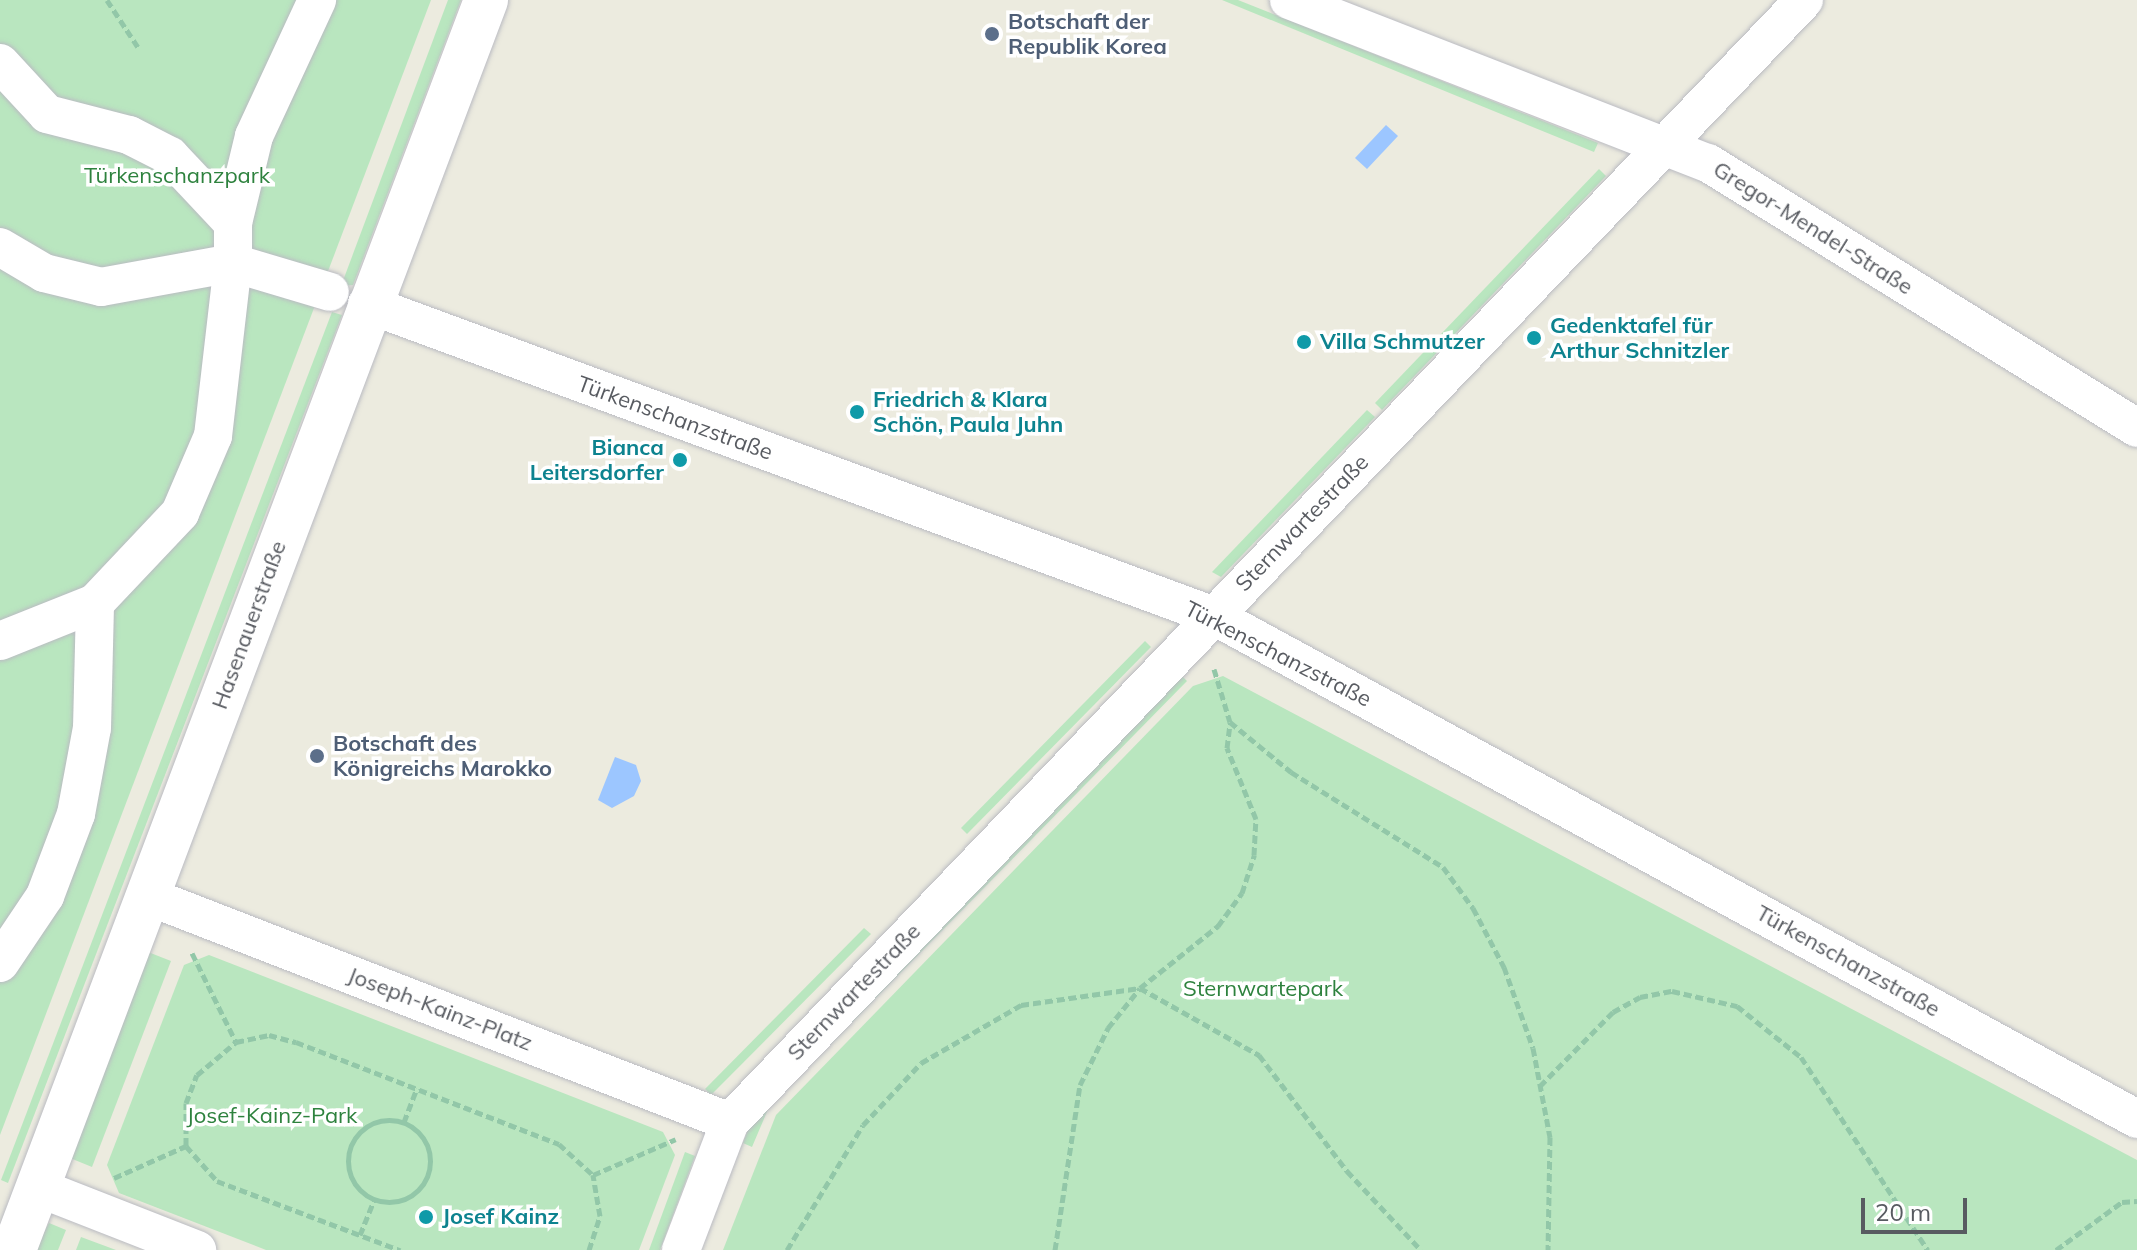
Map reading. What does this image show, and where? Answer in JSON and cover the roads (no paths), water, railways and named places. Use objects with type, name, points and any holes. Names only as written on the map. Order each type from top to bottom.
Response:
[{"type":"street","points":[[0,641],[95,603],[180,513],[197,480],[213,436],[233,263],[233,223],[265,102],[317,0]]},
{"type":"street","name":"Hasenauerstraße","points":[[14,1250],[150,897],[348,298],[486,0]]},
{"type":"street","name":"Gregor-Mendel-Straße","points":[[1289,0],[1661,148],[1708,163],[2137,428]]},
{"type":"street","name":"Sternwartestraße","points":[[681,1250],[730,1122],[1804,0]]},
{"type":"street","points":[[0,63],[47,114],[129,135],[170,156],[233,223]]},
{"type":"street","points":[[0,247],[44,273],[101,287],[233,263]]},
{"type":"street","name":"Türkenschanzstraße","points":[[233,263],[348,298],[1214,616],[2137,1119]]},
{"type":"street","points":[[0,963],[45,896],[76,814],[92,728],[95,603]]},
{"type":"street","name":"Joseph-Kainz-Platz","points":[[150,897],[730,1122]]},
{"type":"street","points":[[39,1188],[197,1250]]},
{"type":"water","points":[[1386,125],[1398,136],[1367,169],[1355,158]]},
{"type":"water","points":[[615,757],[636,765],[641,781],[634,796],[612,808],[598,800]]},
{"type":"place","name":"Botschaft der Republik Korea","points":[[992,34]]},
{"type":"place","name":"Gedenktafel für Arthur Schnitzler","points":[[1534,338]]},
{"type":"place","name":"Villa Schmutzer","points":[[1304,342]]},
{"type":"place","name":"Friedrich & Klara Schön, Paula Juhn","points":[[857,412]]},
{"type":"place","name":"Bianca Leitersdorfer","points":[[680,460]]},
{"type":"place","name":"Botschaft des Königreichs Marokko","points":[[317,756]]},
{"type":"place","name":"Josef Kainz","points":[[426,1217]]},
{"type":"park label","name":"Türkenschanzpark","points":[[177,176]]},
{"type":"park label","name":"Sternwartepark","points":[[1263,989]]},
{"type":"park label","name":"Josef-Kainz-Park","points":[[272,1116]]}]
